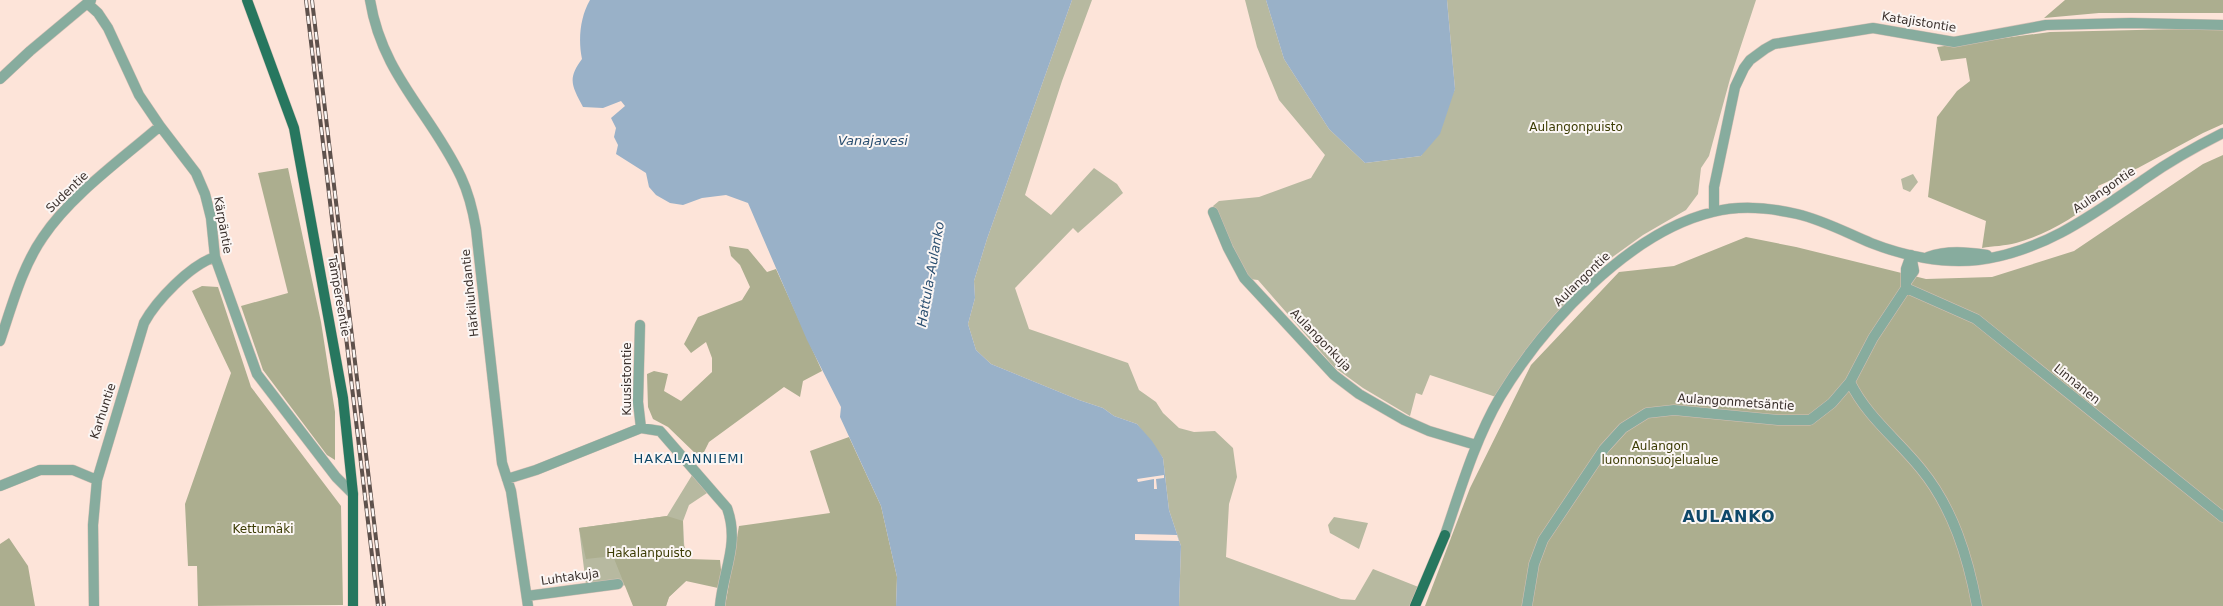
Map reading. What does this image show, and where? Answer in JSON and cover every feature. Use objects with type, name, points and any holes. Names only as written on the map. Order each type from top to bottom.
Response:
[{"type":"main road","name":"Tampereentie","points":[[247,0],[287,106],[300,154],[343,398],[353,494],[353,606]]},
{"type":"main road","name":"Aulangontie","points":[[1415,606],[1445,535]]},
{"type":"street","name":"Härkiluhdantie","points":[[370,0],[376,29],[392,68],[452,160],[470,201],[476,229],[502,463],[512,491],[528,606]]},
{"type":"street","name":"Kärpäntie","points":[[89,2],[98,12],[108,28],[139,95],[160,126],[196,173],[205,194],[211,218],[215,257],[257,374],[336,477],[353,494]]},
{"type":"street","points":[[0,79],[30,51],[89,2]]},
{"type":"street","name":"Katajistontie","points":[[1714,211],[1714,187],[1718,176],[1735,87],[1744,68],[1750,60],[1774,44],[1873,28],[1954,42],[2046,25],[2131,23],[2223,25]]},
{"type":"street","name":"Sudentie","points":[[0,341],[26,267],[42,238],[63,210],[160,126]]},
{"type":"street","name":"Aulangontie","points":[[1445,535],[1476,445],[1500,398],[1517,371],[1559,319],[1588,288],[1622,258],[1662,232],[1714,211],[1738,208],[1765,208],[1798,214],[1872,243],[1911,255],[1926,257],[1940,253],[1952,252],[1995,256],[2029,247],[2067,230],[2114,201],[2147,177],[2223,133]]},
{"type":"street","name":"Aulangonkuja","points":[[1213,212],[1228,248],[1244,278],[1334,375],[1359,394],[1404,420],[1429,431],[1476,445]]},
{"type":"street","name":"Aulangonmetsäntie","points":[[1527,606],[1534,564],[1543,540],[1604,449],[1623,428],[1647,414],[1674,410],[1778,420],[1810,420],[1832,403],[1850,382],[1873,338],[1914,271],[1911,255]]},
{"type":"street","name":"Karhuntie","points":[[94,606],[93,524],[97,480],[144,323],[152,308],[173,287],[199,265],[215,257]]},
{"type":"street","name":"Linnanen","points":[[1906,284],[1976,320],[2223,517]]},
{"type":"street","name":"Kuusistontie","points":[[640,325],[638,402],[641,428],[660,431],[666,436],[727,508],[733,532],[720,606]]},
{"type":"street","points":[[1850,382],[1873,419],[1921,468],[1944,499],[1953,520],[1977,606]]},
{"type":"street","points":[[507,479],[554,463],[641,428]]},
{"type":"street","points":[[0,486],[40,470],[73,470],[97,480]]},
{"type":"street","name":"Luhtakuja","points":[[527,596],[618,584]]},
{"type":"green space","points":[[1072,0],[1092,0],[1062,81],[1025,195],[1051,215],[1094,168],[1117,184],[1123,193],[1078,233],[1073,228],[1015,288],[1029,329],[1128,363],[1139,390],[1156,402],[1163,413],[1179,428],[1194,432],[1215,431],[1233,448],[1237,477],[1229,504],[1226,557],[1341,599],[1355,600],[1373,569],[1421,588],[1410,606],[1179,606],[1181,546],[1169,510],[1163,458],[1137,424],[1114,416],[1103,408],[1079,400],[991,364],[976,350],[968,324],[975,298],[974,281],[987,239]]},
{"type":"green space","name":"Aulangonpuisto","points":[[1245,0],[1266,0],[1284,59],[1329,129],[1365,163],[1421,156],[1455,89],[1447,0],[1756,0],[1730,79],[1709,156],[1701,168],[1698,194],[1686,210],[1643,235],[1607,261],[1521,357],[1499,398],[1430,375],[1422,395],[1416,393],[1410,416],[1363,388],[1334,367],[1258,280],[1249,279],[1213,206],[1219,201],[1259,197],[1311,178],[1325,155],[1279,100],[1257,47]]},
{"type":"green space","points":[[2065,0],[2223,0],[2223,13],[2099,13],[2044,18]]},
{"type":"green space","points":[[2223,28],[2223,124],[2203,133],[2138,168],[2098,186],[2099,197],[2071,218],[2027,240],[2008,245],[1982,248],[1986,221],[1928,197],[1937,117],[1957,91],[1970,81],[1966,58],[1941,61],[1937,47],[2050,32]]},
{"type":"green space","name":"Aulangon luonnonsuojelualue","points":[[2223,155],[2223,606],[1425,606],[1470,488],[1531,365],[1619,272],[1674,266],[1746,237],[1796,247],[1926,279],[1992,277],[2074,251],[2203,164]]},
{"type":"green space","points":[[288,168],[321,322],[335,412],[335,460],[327,455],[263,370],[241,306],[288,293],[258,173]]},
{"type":"green space","points":[[1913,174],[1918,182],[1910,192],[1903,189],[1901,179]]},
{"type":"green space","points":[[729,246],[748,249],[767,272],[776,269],[822,371],[803,381],[800,397],[784,387],[709,442],[704,452],[698,456],[668,427],[653,419],[648,407],[647,374],[654,371],[668,374],[664,391],[681,401],[712,372],[712,358],[706,342],[691,353],[684,344],[698,317],[742,300],[750,287],[740,265],[731,256]]},
{"type":"green space","name":"Kettumäki","points":[[202,286],[218,287],[251,387],[341,506],[343,605],[198,606],[197,566],[188,566],[185,504],[231,373],[192,291]]},
{"type":"green space","points":[[849,437],[881,506],[897,577],[896,606],[725,606],[739,526],[830,513],[810,451]]},
{"type":"green space","name":"Hakalanpuisto","points":[[694,472],[710,491],[689,505],[683,521],[686,581],[669,597],[666,606],[634,584],[620,586],[586,585],[579,528],[667,516]]},
{"type":"green space","name":"Hakalanpuisto","points":[[667,516],[683,521],[683,543],[689,559],[720,560],[722,579],[718,588],[686,581],[669,597],[666,606],[633,606],[613,556],[586,559],[579,528]]},
{"type":"green space","points":[[1334,517],[1368,523],[1359,549],[1330,533],[1328,525]]},
{"type":"green space","points":[[9,538],[28,566],[35,606],[0,606],[0,544]]},
{"type":"water","name":"Vanajavesi","points":[[590,0],[1072,0],[987,239],[974,281],[975,298],[968,324],[976,350],[991,364],[1079,400],[1103,408],[1114,416],[1137,424],[1152,441],[1163,458],[1169,510],[1181,546],[1179,606],[896,606],[897,577],[881,506],[840,417],[841,407],[807,340],[748,203],[726,195],[702,198],[683,205],[670,203],[656,195],[649,187],[646,173],[616,154],[618,145],[614,137],[616,128],[611,118],[625,106],[621,101],[603,108],[583,107],[579,100],[574,88],[573,77],[577,66],[582,59],[580,36],[582,21]]},
{"type":"water","points":[[1266,0],[1447,0],[1455,89],[1440,134],[1421,156],[1365,163],[1329,129],[1284,59]]},
{"type":"pier","points":[[1164,475],[1164,478],[1156,479],[1157,489],[1154,489],[1154,479],[1138,482],[1137,479]]},
{"type":"pier","points":[[1135,534],[1177,535],[1179,541],[1135,540]]},
{"type":"railway","points":[[306,0],[378,606]]},
{"type":"railway","points":[[312,0],[384,606]]},
{"type":"district","name":"HAKALANNIEMI","points":[[689,458]]},
{"type":"district","name":"AULANKO","points":[[1729,516]]},
{"type":"water label","name":"Hattula–Aulanko","points":[[930,274]]}]
